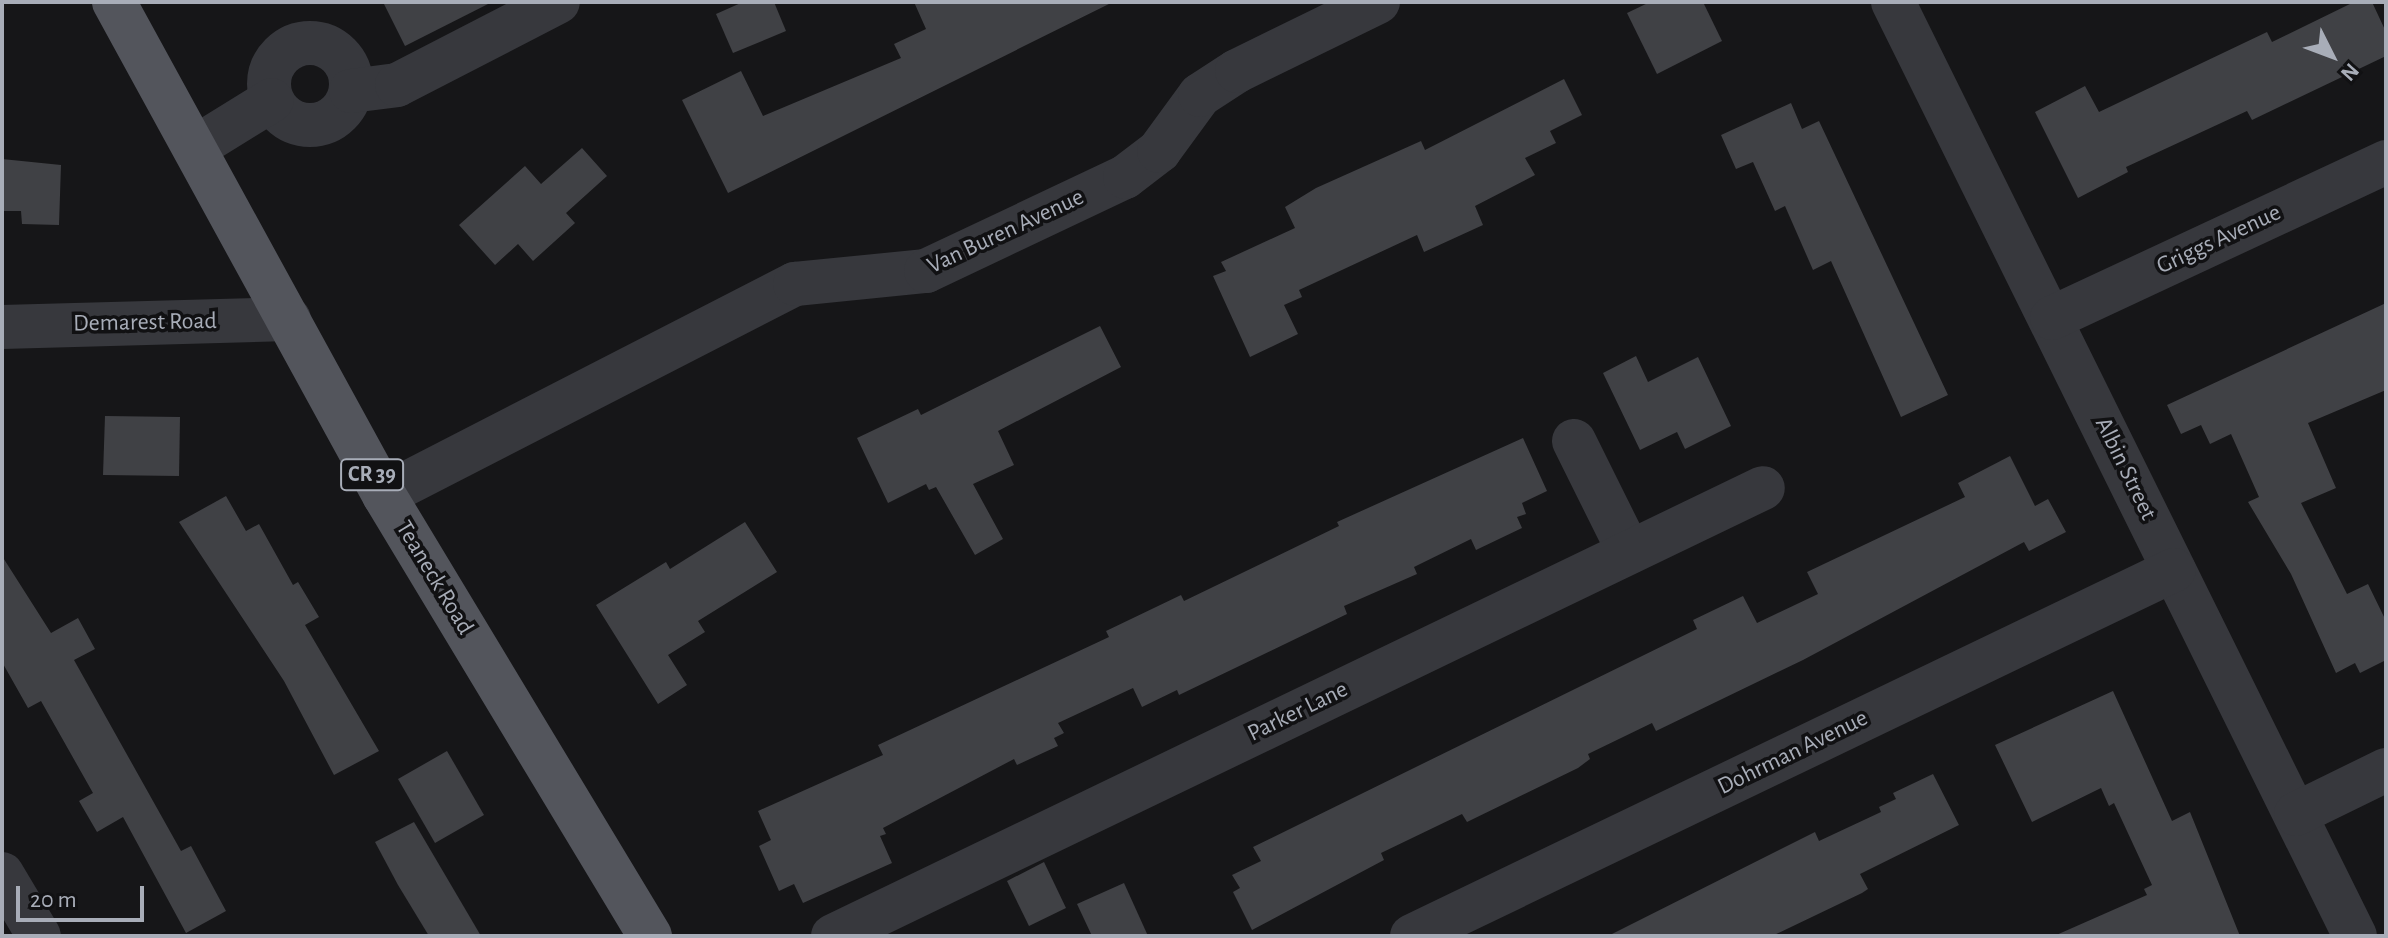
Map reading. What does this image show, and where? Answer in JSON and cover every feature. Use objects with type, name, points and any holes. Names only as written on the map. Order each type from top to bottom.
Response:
[{"type":"main road","name":"Teaneck Road","points":[[114,2],[384,495],[650,936]]},
{"type":"street","points":[[351,91],[397,85],[558,2]]},
{"type":"street","name":"Van Buren Avenue","points":[[384,495],[795,284],[926,271],[1125,177],[1159,151],[1200,95],[1237,71],[1378,2]]},
{"type":"street","name":"Albin Street","points":[[1893,2],[2052,318],[2355,936]]},
{"type":"street","points":[[313,43],[338,54],[347,65],[351,91],[339,114],[315,125],[289,120],[272,100],[269,87],[276,60],[299,44],[313,43]]},
{"type":"street","points":[[196,147],[272,100]]},
{"type":"street","name":"Griggs Avenue","points":[[2052,318],[2386,162]]},
{"type":"street","name":"Demarest Road","points":[[2,327],[289,319]]},
{"type":"street","points":[[1574,441],[1629,552]]},
{"type":"street","name":"Parker Lane","points":[[833,936],[1763,488]]},
{"type":"street","name":"Dohrman Avenue","points":[[1412,936],[2174,570]]},
{"type":"street","points":[[2296,814],[2386,770]]},
{"type":"street","points":[[2,874],[39,936]]},
{"type":"building","points":[[383,2],[492,2],[405,46]]},
{"type":"building","points":[[743,2],[774,2],[786,31],[733,53],[716,14]]},
{"type":"building","points":[[914,2],[1113,2],[728,193],[682,100],[741,71],[763,116],[901,58],[894,44],[926,29]]},
{"type":"building","points":[[1650,2],[1703,2],[1722,41],[1657,74],[1627,13]]},
{"type":"building","points":[[2354,2],[2372,2],[2386,32],[2386,56],[2252,120],[2247,111],[2126,167],[2128,172],[2078,198],[2035,112],[2085,86],[2099,112],[2267,32],[2272,42]]},
{"type":"building","points":[[1564,79],[1582,115],[1550,131],[1556,143],[1525,158],[1535,175],[1475,206],[1483,225],[1424,252],[1417,235],[1299,290],[1302,297],[1284,305],[1298,334],[1250,357],[1213,276],[1226,271],[1221,262],[1295,228],[1285,207],[1316,188],[1421,141],[1425,150]]},
{"type":"building","points":[[1791,103],[1802,129],[1819,121],[1948,395],[1901,417],[1831,261],[1813,270],[1785,206],[1775,211],[1753,162],[1736,169],[1721,135]]},
{"type":"building","points":[[582,148],[607,176],[566,213],[575,223],[533,261],[518,244],[495,265],[459,225],[525,166],[541,184]]},
{"type":"building","points":[[2,159],[61,165],[59,225],[22,224],[21,211],[2,211]]},
{"type":"building","points":[[2386,303],[2386,390],[2308,423],[2336,488],[2301,503],[2347,594],[2368,584],[2386,621],[2386,660],[2360,673],[2355,663],[2336,673],[2291,574],[2248,502],[2259,497],[2231,434],[2210,444],[2201,425],[2181,434],[2167,405]]},
{"type":"building","points":[[1100,326],[1121,367],[998,431],[1014,465],[973,484],[1003,539],[975,555],[936,487],[929,490],[926,484],[888,503],[857,438],[918,409],[921,415]]},
{"type":"building","points":[[1636,356],[1648,382],[1698,357],[1731,426],[1685,449],[1677,432],[1640,450],[1603,373]]},
{"type":"building","points":[[105,416],[180,417],[179,476],[103,475]]},
{"type":"building","points":[[1523,438],[1547,491],[1522,503],[1526,514],[1517,517],[1522,528],[1476,550],[1471,539],[1414,567],[1417,574],[1344,606],[1347,614],[1179,695],[1177,690],[1142,707],[1133,688],[1058,723],[1064,733],[1054,738],[1058,746],[1017,765],[1014,759],[883,828],[886,834],[880,836],[892,863],[803,903],[794,884],[779,891],[759,846],[771,840],[758,811],[883,755],[878,745],[1109,637],[1106,631],[1181,595],[1184,601],[1339,526],[1337,522]]},
{"type":"building","points":[[2010,456],[2035,506],[2048,499],[2066,532],[2029,551],[2024,542],[1803,660],[1656,731],[1652,723],[1588,754],[1590,759],[1578,768],[1467,822],[1462,814],[1381,853],[1384,860],[1252,930],[1233,892],[1240,888],[1232,875],[1261,861],[1253,847],[1697,629],[1693,620],[1743,596],[1757,623],[1818,594],[1807,572],[1965,497],[1958,483]]},
{"type":"building","points":[[226,496],[246,531],[259,524],[293,585],[298,582],[319,617],[305,625],[379,751],[334,775],[284,681],[179,522]]},
{"type":"building","points":[[745,522],[777,572],[698,621],[705,632],[668,655],[687,685],[658,704],[596,605],[666,562],[670,569]]},
{"type":"building","points":[[2,556],[51,633],[78,618],[95,649],[74,660],[181,851],[191,846],[226,911],[186,933],[123,817],[97,832],[79,801],[93,793],[41,701],[28,708],[2,662]]},
{"type":"building","points":[[2113,691],[2172,821],[2190,812],[2240,936],[2054,936],[2147,895],[2144,889],[2152,885],[2114,803],[2109,806],[2101,788],[2032,822],[1995,745]]},
{"type":"building","points":[[447,751],[484,815],[435,843],[398,779]]},
{"type":"building","points":[[1933,774],[1959,825],[1860,874],[1868,889],[1862,893],[1772,936],[1608,936],[1815,832],[1819,841],[1881,812],[1879,807],[1896,799],[1893,793]]},
{"type":"building","points":[[414,822],[481,936],[429,936],[398,885],[375,842]]},
{"type":"building","points":[[1044,862],[1066,908],[1029,926],[1007,881]]},
{"type":"building","points":[[1124,883],[1148,936],[1092,936],[1077,904]]}]
